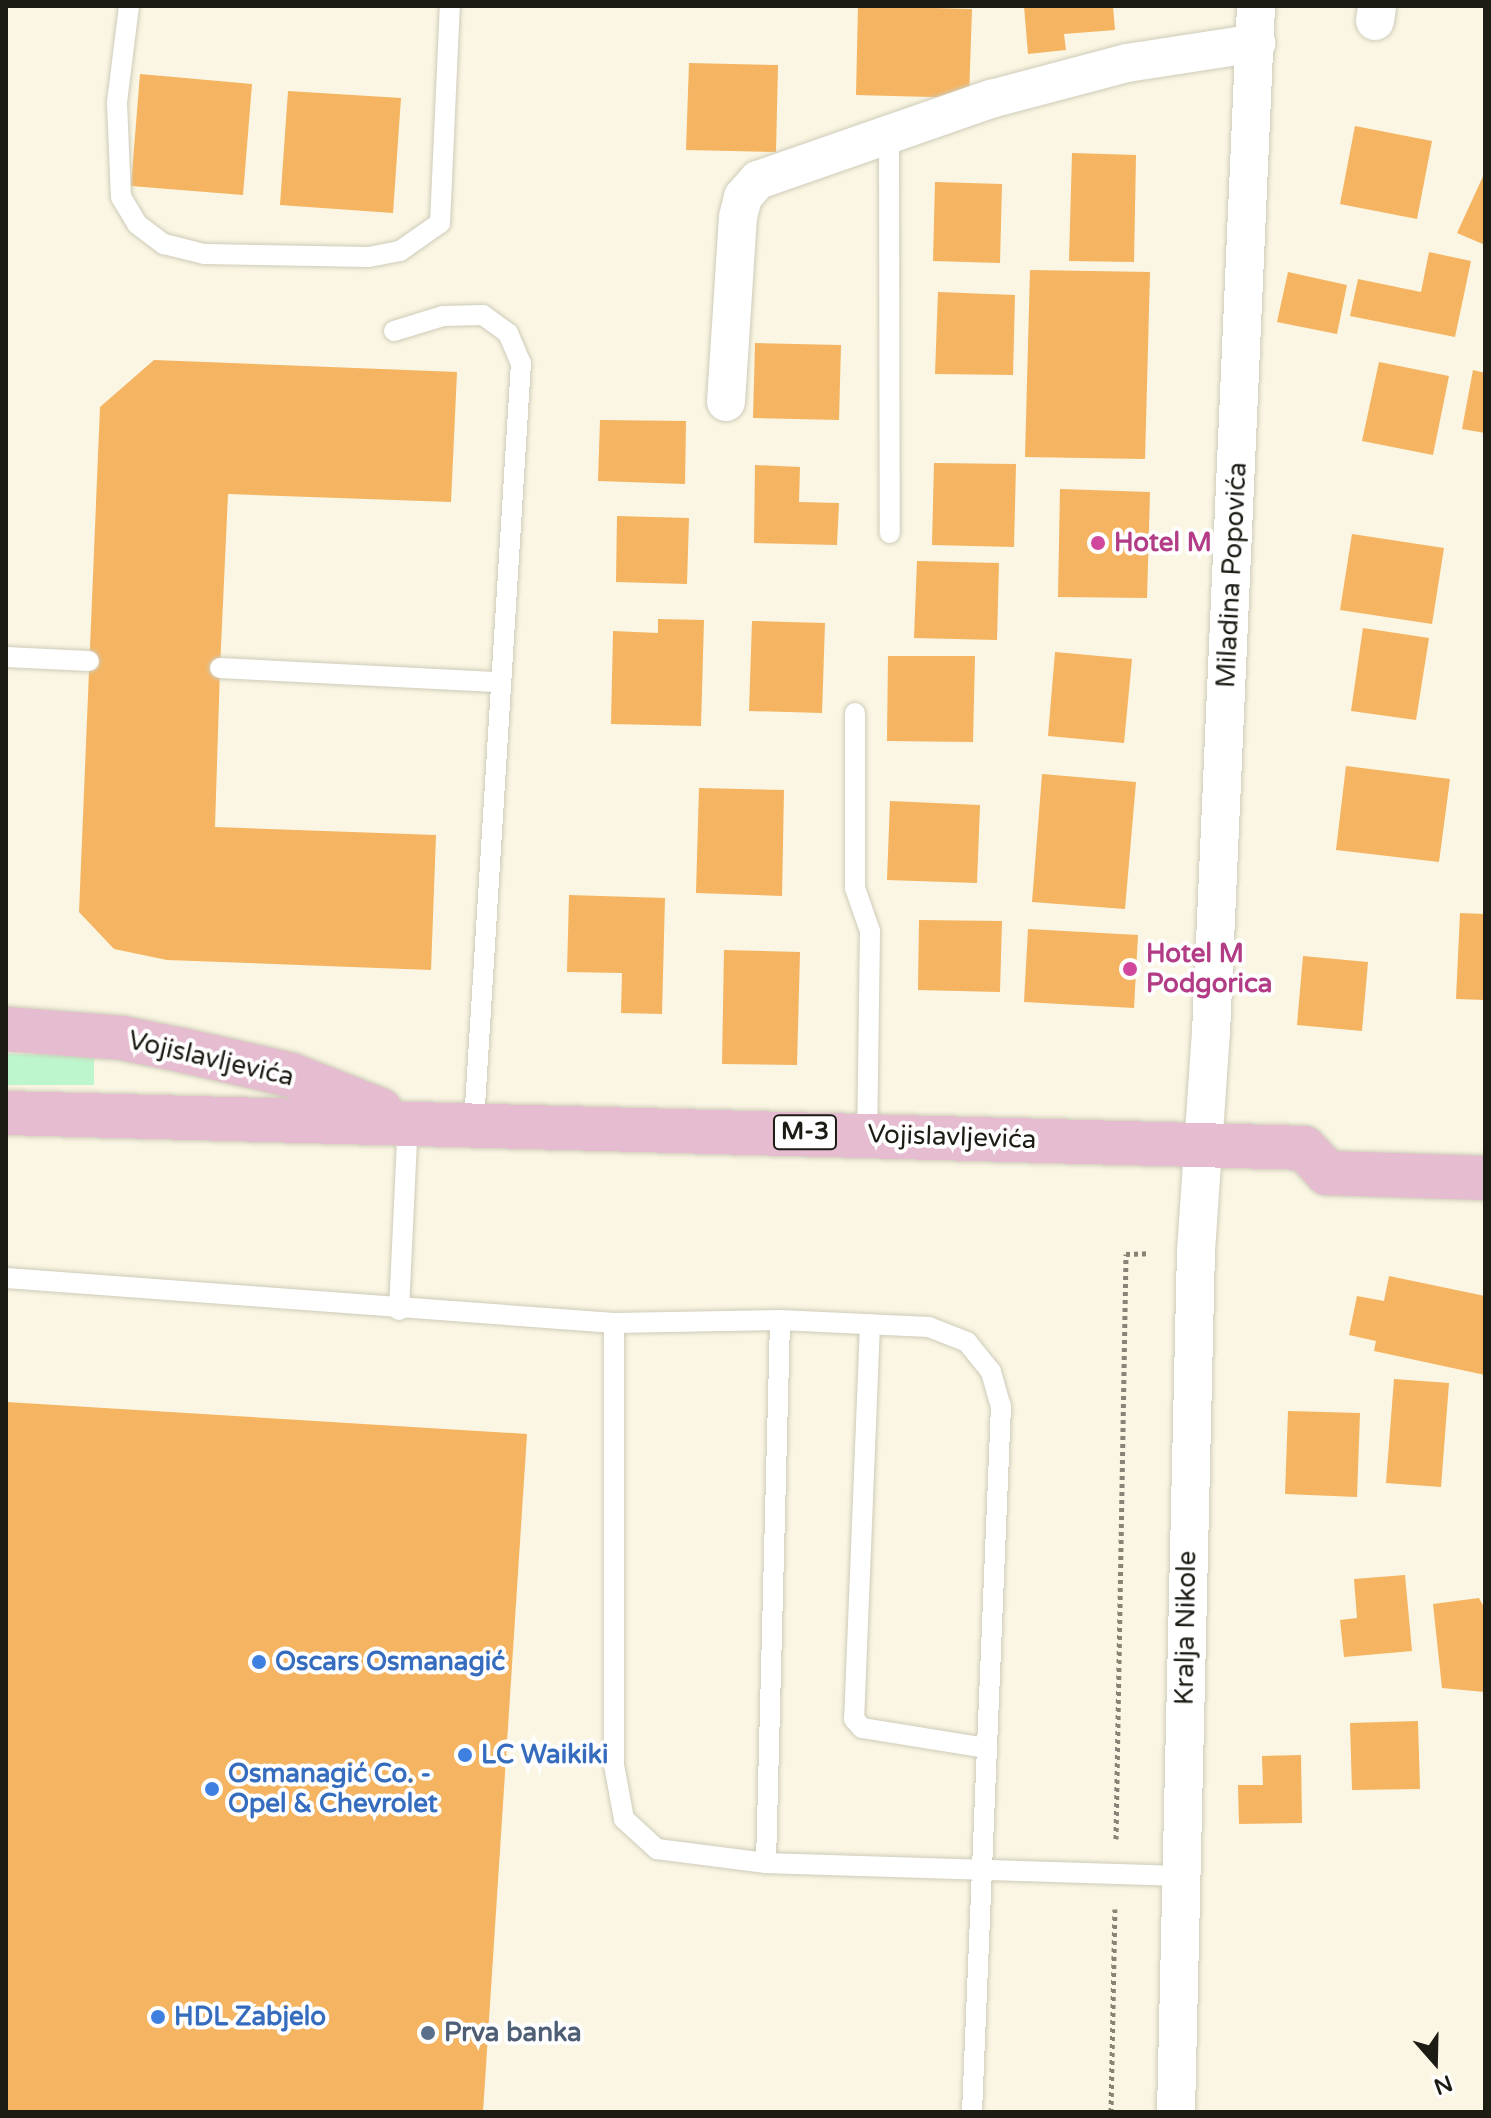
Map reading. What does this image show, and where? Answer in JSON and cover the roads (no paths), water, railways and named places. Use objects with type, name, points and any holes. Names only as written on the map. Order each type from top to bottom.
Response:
[{"type":"main road","name":"Vojislavljevića","points":[[6,1029],[122,1038],[181,1050],[291,1075],[408,1120]]},
{"type":"main road","name":"Vojislavljevića","points":[[6,1113],[408,1120],[1304,1148],[1327,1173],[1485,1178]]},
{"type":"street","points":[[726,402],[743,197],[758,180],[782,168],[889,132],[1256,25]]},
{"type":"street","name":"Miladina Popovića","points":[[1201,1144],[1212,1017],[1256,25]]},
{"type":"street","name":"Kralja Nikole","points":[[1176,2112],[1201,1144]]},
{"type":"lane","points":[[129,6],[117,103],[121,197],[137,224],[164,244],[204,254],[369,257],[412,245],[440,223],[450,6]]},
{"type":"lane","points":[[889,132],[890,533]]},
{"type":"lane","points":[[394,331],[443,316],[483,315],[508,333],[521,363],[474,1122]]},
{"type":"lane","points":[[6,657],[89,661]]},
{"type":"lane","points":[[220,668],[500,682]]},
{"type":"lane","points":[[855,713],[855,888],[870,931],[867,1134]]},
{"type":"lane","points":[[399,1310],[408,1120]]},
{"type":"lane","points":[[6,1278],[399,1310],[614,1323],[780,1320],[929,1327],[967,1342],[991,1372],[1001,1406],[972,2112]]},
{"type":"lane","points":[[766,1863],[780,1320]]},
{"type":"lane","points":[[614,1323],[614,1765],[624,1819],[657,1849],[766,1863],[1180,1876]]},
{"type":"lane","points":[[870,1324],[854,1719],[862,1728],[986,1748]]},
{"type":"place","name":"Hotel M","points":[[1098,543]]},
{"type":"place","name":"Hotel M Podgorica","points":[[1130,969]]},
{"type":"place","name":"Oscars Osmanagić","points":[[259,1662]]},
{"type":"place","name":"LC Waikiki","points":[[465,1755]]},
{"type":"place","name":"Osmanagić Co. - Opel & Chevrolet","points":[[212,1789]]},
{"type":"place","name":"HDL Zabjelo","points":[[158,2017]]},
{"type":"place","name":"Prva banka","points":[[428,2033]]}]
